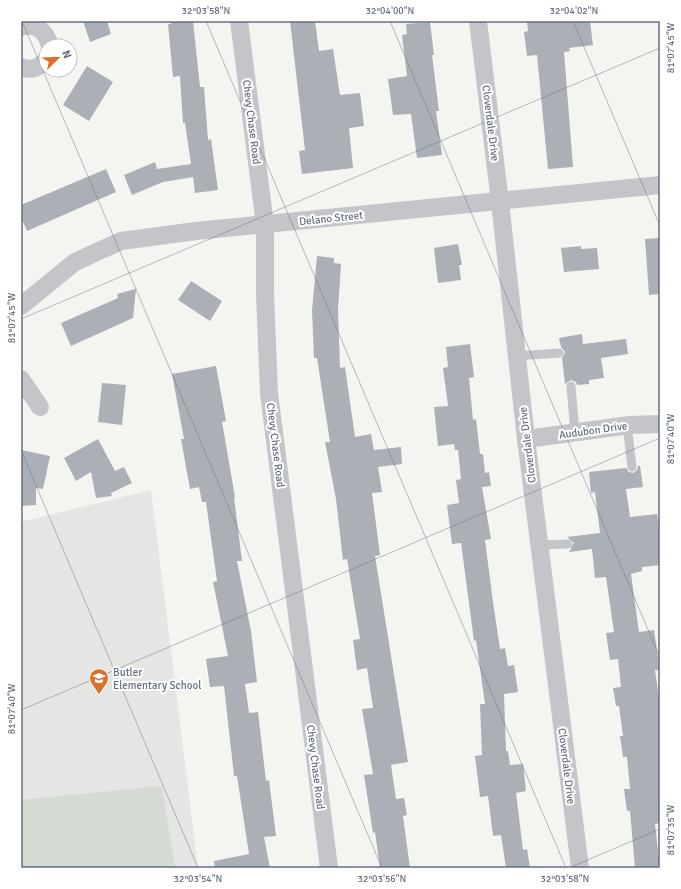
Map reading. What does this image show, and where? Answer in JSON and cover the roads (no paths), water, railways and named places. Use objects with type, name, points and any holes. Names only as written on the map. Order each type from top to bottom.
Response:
[{"type":"street","name":"Chevy Chase Road","points":[[239,21],[265,225],[265,294],[269,393],[329,868]]},
{"type":"street","name":"Cloverdale Drive","points":[[478,21],[500,202],[526,439],[580,868]]},
{"type":"street","points":[[21,27],[29,25],[39,28],[47,38]]},
{"type":"street","points":[[21,67],[29,70],[38,68]]},
{"type":"street","name":"Delano Street","points":[[21,306],[75,262],[121,241],[196,231],[660,185]]},
{"type":"street","points":[[21,379],[40,407]]},
{"type":"street","name":"Audubon Drive","points":[[526,439],[627,425],[660,424]]},
{"type":"lane","points":[[517,356],[559,353]]},
{"type":"lane","points":[[571,386],[575,432]]},
{"type":"lane","points":[[627,425],[632,467]]},
{"type":"lane","points":[[539,545],[568,544]]},
{"type":"place","name":"Butler Elementary School","points":[[99,695]]}]
